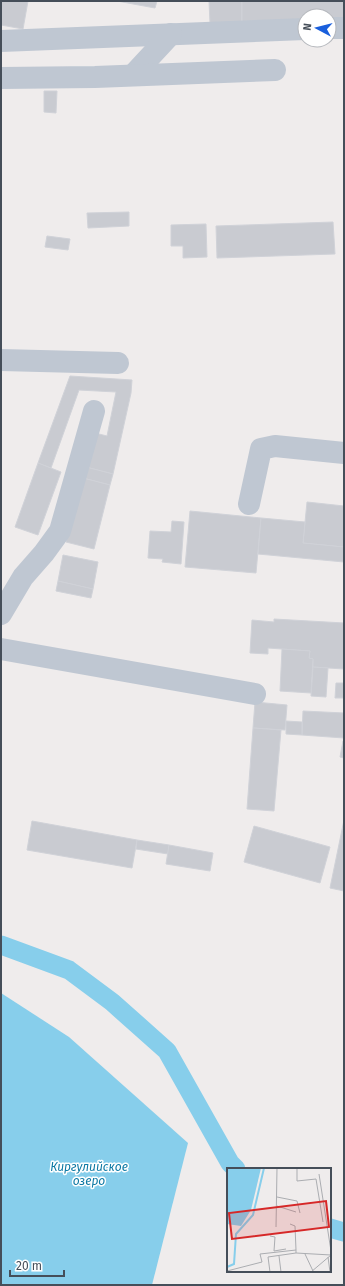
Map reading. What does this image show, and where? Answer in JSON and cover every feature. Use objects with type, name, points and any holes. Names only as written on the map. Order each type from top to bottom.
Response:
[{"type":"street","points":[[1,41],[297,29]]},
{"type":"street","points":[[133,76],[171,34]]},
{"type":"street","points":[[1,78],[133,76],[275,70]]},
{"type":"street","points":[[1,360],[118,363]]},
{"type":"street","points":[[1,614],[23,577],[44,553],[60,531],[94,411]]},
{"type":"street","points":[[249,504],[260,449],[275,446],[344,453]]},
{"type":"street","points":[[1,649],[254,694]]},
{"type":"water","name":"Киргулийское озеро","points":[[1,993],[69,1037],[188,1143],[152,1285],[1,1285]]},
{"type":"building","points":[[1,1],[28,1],[23,29],[1,25]]},
{"type":"building","points":[[117,1],[157,1],[155,8]]},
{"type":"building","points":[[209,1],[242,1],[242,22],[210,23]]},
{"type":"building","points":[[242,1],[344,1],[344,20],[337,20],[337,8],[297,8],[297,21],[242,22]]},
{"type":"building","points":[[44,91],[57,91],[56,113],[44,112]]},
{"type":"building","points":[[129,212],[129,226],[88,228],[87,213]]},
{"type":"building","points":[[333,222],[335,254],[217,258],[216,226]]},
{"type":"building","points":[[206,224],[207,257],[183,258],[183,246],[171,246],[171,225]]},
{"type":"building","points":[[47,236],[70,239],[68,250],[45,247]]},
{"type":"building","points":[[70,376],[132,380],[131,393],[113,474],[86,467],[95,433],[107,436],[116,392],[79,390],[51,468],[38,463]]},
{"type":"building","points":[[38,463],[61,472],[38,535],[15,527]]},
{"type":"building","points":[[86,467],[113,474],[110,485],[83,478]]},
{"type":"building","points":[[83,478],[110,485],[94,549],[66,542]]},
{"type":"building","points":[[307,502],[344,506],[344,547],[303,543]]},
{"type":"building","points":[[190,511],[261,518],[256,573],[185,567]]},
{"type":"building","points":[[261,518],[305,522],[303,543],[344,547],[344,562],[258,554]]},
{"type":"building","points":[[172,521],[184,522],[181,564],[162,562],[163,559],[148,558],[150,531],[171,532]]},
{"type":"building","points":[[63,555],[98,562],[93,589],[58,581]]},
{"type":"building","points":[[58,581],[93,589],[91,598],[56,591]]},
{"type":"building","points":[[274,619],[344,623],[344,669],[313,667],[313,659],[309,658],[310,651],[268,648],[268,654],[250,653],[252,620],[274,622]]},
{"type":"building","points":[[282,649],[310,651],[309,658],[313,659],[311,693],[280,691]]},
{"type":"building","points":[[313,667],[328,668],[326,697],[311,696]]},
{"type":"building","points":[[336,683],[344,683],[344,698],[335,698]]},
{"type":"building","points":[[255,702],[287,705],[285,730],[253,728]]},
{"type":"building","points":[[303,711],[344,713],[344,738],[302,735]]},
{"type":"building","points":[[286,721],[302,722],[302,735],[286,734]]},
{"type":"building","points":[[253,728],[281,730],[274,811],[247,809]]},
{"type":"building","points":[[344,741],[344,758],[340,757]]},
{"type":"building","points":[[344,820],[344,891],[330,888]]},
{"type":"building","points":[[32,821],[137,840],[132,868],[27,850]]},
{"type":"building","points":[[254,826],[330,847],[320,883],[244,862]]},
{"type":"building","points":[[137,840],[169,845],[168,854],[136,849]]},
{"type":"building","points":[[169,845],[213,853],[210,871],[166,864]]},
{"type":"waterway","points":[[1,945],[69,970],[112,1002],[167,1051],[230,1163],[235,1168]]},
{"type":"waterway","points":[[331,1228],[344,1232]]}]
